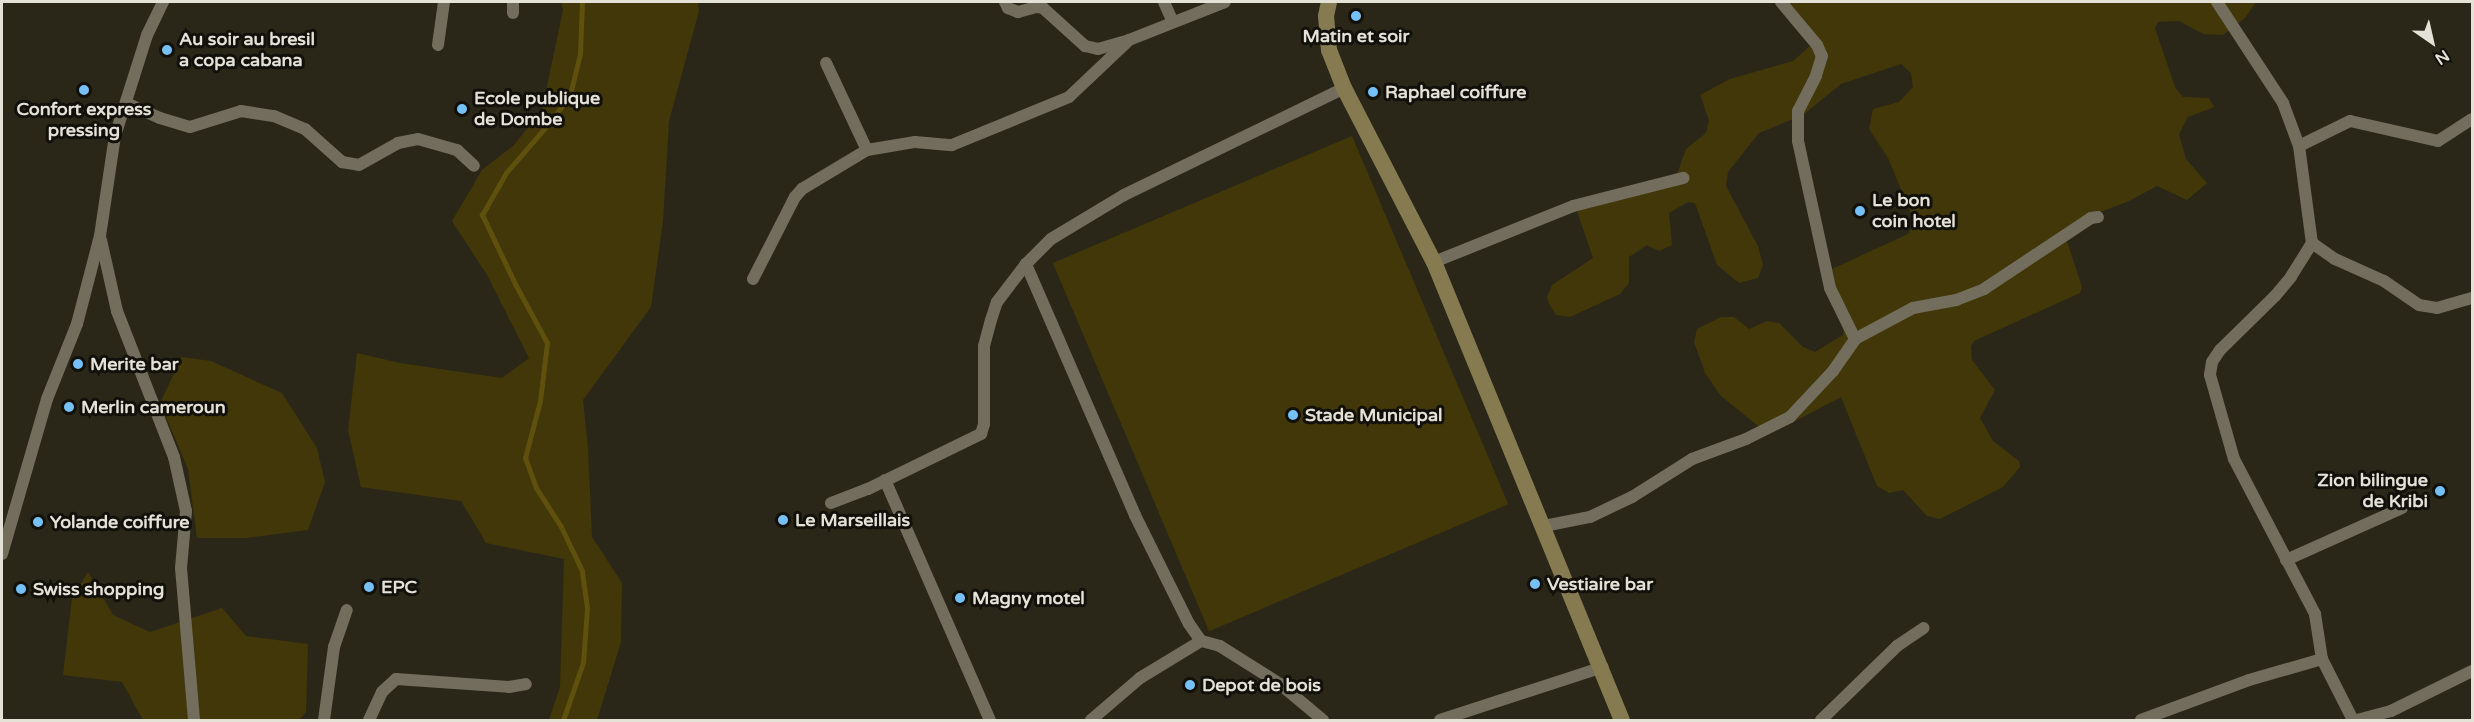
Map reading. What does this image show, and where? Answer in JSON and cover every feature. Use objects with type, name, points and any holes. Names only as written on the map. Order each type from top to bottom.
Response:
[{"type":"street","points":[[2,554],[47,399],[77,324],[100,236],[115,136],[147,35],[163,2]]},
{"type":"street","points":[[438,45],[444,2]]},
{"type":"street","points":[[1005,2],[1008,8],[1018,12],[1037,7],[1043,8],[1091,49],[1129,40],[1225,2]]},
{"type":"street","points":[[1164,2],[1173,22]]},
{"type":"street","points":[[1329,2],[1326,16],[1329,50],[1344,88],[1434,262],[1622,720]]},
{"type":"street","points":[[1781,2],[1818,45],[1822,56],[1816,76],[1798,111],[1798,141],[1830,288],[1855,339]]},
{"type":"street","points":[[2217,2],[2283,103],[2299,146],[2312,243],[2291,277],[2220,350],[2212,362],[2210,375],[2234,459],[2315,614],[2322,659],[2355,720],[2391,711],[2472,671]]},
{"type":"street","points":[[753,279],[795,197],[802,189],[867,150],[915,142],[942,146],[958,144],[1002,123],[1053,105],[1082,88],[1129,40]]},
{"type":"street","points":[[826,63],[867,150]]},
{"type":"street","points":[[831,503],[981,434],[984,424],[984,346],[997,302],[1026,264],[1051,239],[1124,195],[1344,88]]},
{"type":"street","points":[[126,103],[160,118],[190,127],[242,111],[274,116],[305,129],[342,162],[359,165],[398,143],[418,139],[458,150],[474,166]]},
{"type":"street","points":[[2299,146],[2350,121],[2438,141],[2472,119]]},
{"type":"street","points":[[1434,262],[1573,206],[1683,178]]},
{"type":"street","points":[[1544,526],[1590,517],[1632,498],[1692,459],[1746,439],[1791,417],[1833,370],[1855,339],[1913,308],[1956,300],[1984,289],[2091,218],[2098,217]]},
{"type":"street","points":[[100,236],[117,311],[174,457],[186,512],[181,568],[194,720]]},
{"type":"street","points":[[2312,243],[2335,259],[2384,281],[2419,305],[2437,308],[2472,298]]},
{"type":"street","points":[[1026,264],[1135,515],[1201,641]]},
{"type":"street","points":[[885,480],[990,720]]},
{"type":"street","points":[[2286,560],[2402,508]]},
{"type":"street","points":[[324,720],[334,647],[347,610]]},
{"type":"street","points":[[1821,720],[1897,646],[1924,628]]},
{"type":"street","points":[[1091,720],[1134,681],[1201,641],[1220,646],[1280,684],[1323,720]]},
{"type":"street","points":[[2141,720],[2249,680],[2322,659]]},
{"type":"street","points":[[1440,720],[1602,667]]},
{"type":"street","points":[[369,720],[382,692],[396,679],[508,687],[526,684]]},
{"type":"shaded area","points":[[561,2],[698,2],[699,11],[669,121],[663,221],[651,307],[583,400],[588,448],[592,537],[622,583],[621,642],[597,720],[549,720],[560,687],[564,559],[486,543],[461,501],[361,487],[348,430],[357,353],[400,363],[502,378],[529,358],[487,275],[452,221],[482,170],[513,146],[542,110],[563,10]]},
{"type":"shaded area","points":[[1785,2],[2256,2],[2245,18],[2223,35],[2203,34],[2179,21],[2158,22],[2155,28],[2175,87],[2183,97],[2209,98],[2214,107],[2188,117],[2179,134],[2186,159],[2207,183],[2187,200],[2157,186],[2127,202],[2095,214],[2066,238],[2082,287],[2080,293],[1974,341],[1971,346],[1972,360],[1995,390],[1980,418],[1993,441],[2019,461],[2020,467],[2003,487],[1940,519],[1927,516],[1903,490],[1889,493],[1877,486],[1841,397],[1784,427],[1763,430],[1721,396],[1705,373],[1694,342],[1697,329],[1721,317],[1734,317],[1749,329],[1767,321],[1779,323],[1803,347],[1815,352],[1843,335],[1844,308],[1830,270],[1908,234],[1915,223],[1888,158],[1869,129],[1873,109],[1899,102],[1913,87],[1911,73],[1901,64],[1841,84],[1803,115],[1759,133],[1728,172],[1726,186],[1758,246],[1763,265],[1758,278],[1739,283],[1717,265],[1695,203],[1688,202],[1669,213],[1672,245],[1659,251],[1647,245],[1629,257],[1629,283],[1620,294],[1570,317],[1556,315],[1549,304],[1547,297],[1552,285],[1593,258],[1576,208],[1676,177],[1686,149],[1706,133],[1709,120],[1700,95],[1730,79],[1793,61],[1818,39]]},
{"type":"shaded area","name":"Stade Municipal","points":[[1352,136],[1508,504],[1209,631],[1053,263]]},
{"type":"shaded area","points":[[182,357],[211,361],[282,393],[317,448],[325,482],[308,530],[247,538],[197,538],[188,469],[160,403]]},
{"type":"shaded area","points":[[88,572],[113,615],[150,632],[222,608],[246,636],[308,644],[306,712],[299,720],[143,720],[122,682],[63,675],[72,598]]},
{"type":"waterway","points":[[563,720],[583,663],[587,608],[582,571],[561,527],[536,488],[525,458],[540,401],[547,343],[516,286],[482,215],[506,173],[570,95],[580,54],[582,2]]},
{"type":"place","name":"Matin et soir","points":[[1356,16]]},
{"type":"place","name":"Au soir au bresil a copa cabana","points":[[167,50]]},
{"type":"place","name":"Confort express pressing","points":[[84,90]]},
{"type":"place","name":"Raphael coiffure","points":[[1373,92]]},
{"type":"place","name":"Ecole publique de Dombe","points":[[462,109]]},
{"type":"place","name":"Le bon coin hotel","points":[[1860,211]]},
{"type":"place","name":"Merite bar","points":[[78,364]]},
{"type":"place","name":"Merlin cameroun","points":[[69,407]]},
{"type":"place","name":"Stade Municipal","points":[[1293,415]]},
{"type":"place","name":"Zion bilingue de Kribi","points":[[2440,491]]},
{"type":"place","name":"Le Marseillais","points":[[783,520]]},
{"type":"place","name":"Yolande coiffure","points":[[38,522]]},
{"type":"place","name":"Vestiaire bar","points":[[1535,584]]},
{"type":"place","name":"EPC","points":[[369,587]]},
{"type":"place","name":"Swiss shopping","points":[[21,589]]},
{"type":"place","name":"Magny motel","points":[[960,598]]},
{"type":"place","name":"Depot de bois","points":[[1190,685]]}]
